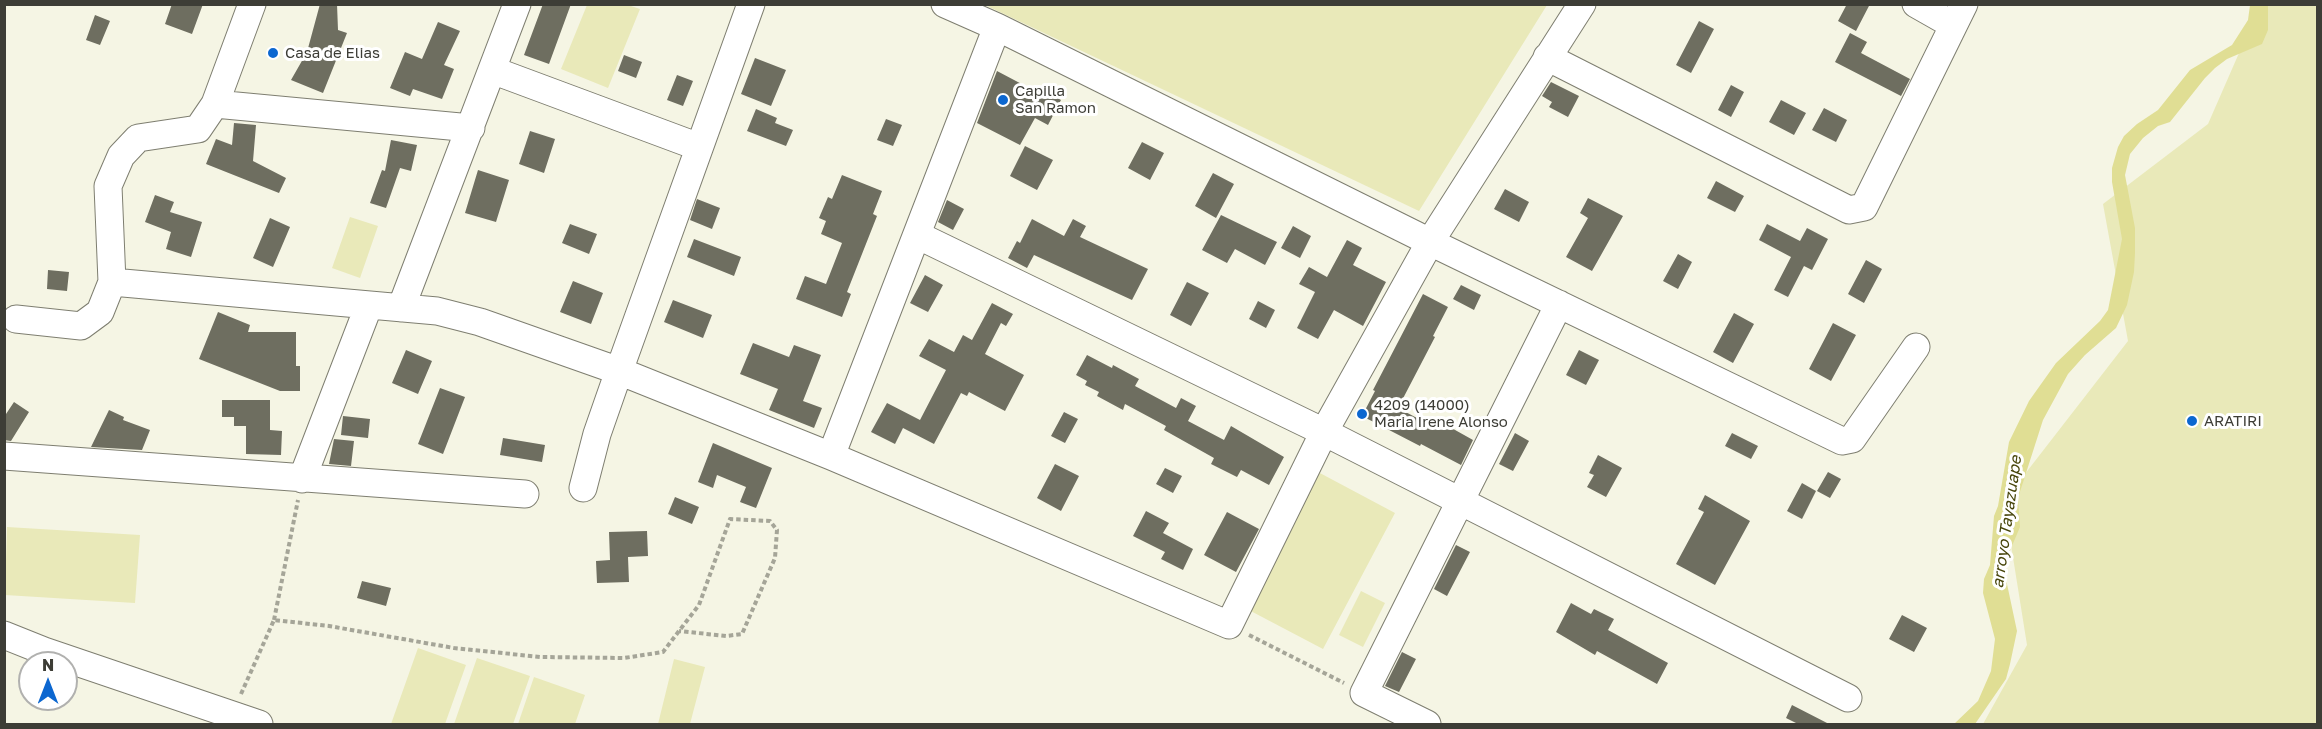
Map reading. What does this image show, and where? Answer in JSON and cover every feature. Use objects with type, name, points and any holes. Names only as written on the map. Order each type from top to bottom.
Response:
[{"type":"street","points":[[16,319],[81,326],[100,312],[112,282],[108,186],[121,156],[138,138],[198,129],[215,104],[252,4]]},
{"type":"street","points":[[401,308],[517,4]]},
{"type":"street","points":[[583,488],[597,434],[619,370],[751,4]]},
{"type":"street","points":[[945,4],[997,27],[1430,242],[1842,441],[1852,439],[1916,347]]},
{"type":"street","points":[[112,282],[437,311],[480,322],[619,370],[831,456],[1229,625],[1324,432],[1430,242],[1582,4]]},
{"type":"street","points":[[1547,57],[1849,210],[1864,207],[1959,15],[1916,4]]},
{"type":"street","points":[[831,456],[997,27]]},
{"type":"street","points":[[492,70],[699,147]]},
{"type":"street","points":[[215,104],[471,128]]},
{"type":"street","points":[[917,235],[1324,432],[1848,698]]},
{"type":"street","points":[[1427,724],[1364,693],[1559,304]]},
{"type":"street","points":[[302,479],[369,305]]},
{"type":"street","points":[[4,456],[525,494]]},
{"type":"street","points":[[4,635],[44,651],[259,724]]},
{"type":"path","points":[[232,714],[274,620],[302,479]]},
{"type":"path","points":[[274,620],[329,626],[454,648],[540,657],[624,658],[663,652],[679,631],[699,605],[730,519],[770,521],[777,530],[775,558],[742,634],[726,636],[679,631]]},
{"type":"path","points":[[1229,625],[1364,693]]},
{"type":"green space","points":[[587,5],[628,5],[640,9],[608,88],[561,69]]},
{"type":"green space","points":[[985,5],[1547,5],[1419,211]]},
{"type":"green space","name":"ARATIRI","points":[[2260,5],[2317,5],[2317,724],[1983,724],[2027,645],[2004,501],[2128,341],[2103,204],[2208,124]]},
{"type":"green space","points":[[350,217],[378,226],[360,278],[332,268]]},
{"type":"green space","points":[[1318,472],[1395,513],[1323,649],[1245,608]]},
{"type":"green space","points":[[7,527],[140,535],[135,603],[5,595]]},
{"type":"green space","points":[[1361,591],[1385,603],[1363,647],[1339,635]]},
{"type":"green space","points":[[418,648],[466,665],[445,724],[391,724]]},
{"type":"green space","points":[[477,658],[530,676],[513,724],[454,724]]},
{"type":"green space","points":[[674,659],[705,667],[690,724],[658,724]]},
{"type":"green space","points":[[534,677],[585,695],[575,724],[518,724]]},
{"type":"water","name":"arroyo Tayazuape","points":[[2250,5],[2268,5],[2268,30],[2262,44],[2227,59],[2215,68],[2170,122],[2158,126],[2143,138],[2130,154],[2125,175],[2135,228],[2135,253],[2134,272],[2127,305],[2116,328],[2085,355],[2068,374],[2043,420],[2018,498],[2020,527],[2006,560],[2007,584],[2017,631],[2006,679],[1975,724],[1954,724],[1978,701],[1991,671],[1995,639],[1983,593],[1984,579],[1990,565],[1994,516],[1998,506],[2009,442],[2029,401],[2056,363],[2100,321],[2108,310],[2122,239],[2112,182],[2112,168],[2118,147],[2124,136],[2158,110],[2190,70],[2232,45],[2248,20]]},
{"type":"building","points":[[172,4],[203,4],[192,34],[165,24]]},
{"type":"building","points":[[320,4],[337,4],[338,30],[347,33],[323,93],[291,80],[307,52]]},
{"type":"building","points":[[543,4],[571,4],[549,64],[524,55]]},
{"type":"building","points":[[1847,4],[1870,4],[1856,31],[1838,21]]},
{"type":"building","points":[[95,15],[110,21],[100,45],[86,40]]},
{"type":"building","points":[[1699,21],[1714,29],[1691,73],[1676,65]]},
{"type":"building","points":[[438,22],[460,31],[444,65],[454,69],[442,99],[413,89],[410,96],[390,88],[405,52],[422,59]]},
{"type":"building","points":[[1850,33],[1867,42],[1861,53],[1910,79],[1901,96],[1835,62]]},
{"type":"building","points":[[624,55],[642,62],[636,78],[618,71]]},
{"type":"building","points":[[755,58],[786,70],[771,106],[741,94]]},
{"type":"building","points":[[997,71],[1033,90],[1035,86],[1061,100],[1048,125],[1035,118],[1020,145],[977,123]]},
{"type":"building","points":[[677,75],[693,81],[683,106],[667,100]]},
{"type":"building","points":[[1551,82],[1579,96],[1568,117],[1549,107],[1552,102],[1542,96]]},
{"type":"building","points":[[1731,85],[1744,92],[1731,117],[1718,110]]},
{"type":"building","points":[[1781,100],[1806,113],[1794,135],[1769,122]]},
{"type":"building","points":[[1824,108],[1847,120],[1836,142],[1812,130]]},
{"type":"building","points":[[756,109],[777,118],[775,123],[793,130],[786,146],[747,131]]},
{"type":"building","points":[[886,119],[902,125],[893,146],[877,140]]},
{"type":"building","points":[[234,123],[256,125],[253,161],[286,178],[279,193],[206,164],[216,139],[232,145]]},
{"type":"building","points":[[530,131],[555,139],[544,173],[519,164]]},
{"type":"building","points":[[391,140],[417,145],[411,171],[400,168],[386,208],[370,203],[382,170],[385,171]]},
{"type":"building","points":[[1142,142],[1164,153],[1150,180],[1128,168]]},
{"type":"building","points":[[1025,146],[1053,160],[1037,190],[1010,176]]},
{"type":"building","points":[[478,170],[509,180],[496,222],[465,213]]},
{"type":"building","points":[[1213,173],[1234,184],[1216,218],[1195,206]]},
{"type":"building","points":[[842,175],[882,191],[873,214],[877,216],[847,292],[851,294],[842,317],[796,299],[805,276],[826,284],[842,243],[821,234],[826,221],[819,218],[828,197],[832,199]]},
{"type":"building","points":[[1716,181],[1744,196],[1735,212],[1707,198]]},
{"type":"building","points":[[1505,189],[1529,202],[1519,222],[1494,209]]},
{"type":"building","points":[[155,195],[174,202],[170,212],[202,222],[191,257],[166,249],[171,232],[145,222]]},
{"type":"building","points":[[1588,198],[1623,216],[1592,271],[1566,257],[1588,218],[1580,213]]},
{"type":"building","points":[[697,199],[720,208],[712,229],[690,220]]},
{"type":"building","points":[[947,200],[964,209],[953,230],[938,222]]},
{"type":"building","points":[[1221,215],[1277,242],[1265,265],[1235,249],[1227,263],[1202,250]]},
{"type":"building","points":[[270,218],[290,227],[273,267],[253,258]]},
{"type":"building","points":[[1032,219],[1064,236],[1073,219],[1086,226],[1080,237],[1148,269],[1132,300],[1034,255],[1027,268],[1008,258],[1017,241],[1020,243]]},
{"type":"building","points":[[570,224],[597,234],[589,254],[562,243]]},
{"type":"building","points":[[1767,224],[1800,241],[1807,228],[1828,239],[1812,270],[1804,266],[1788,297],[1774,290],[1791,257],[1759,240]]},
{"type":"building","points":[[1293,226],[1311,236],[1300,258],[1281,248]]},
{"type":"building","points":[[694,239],[741,257],[734,276],[687,257]]},
{"type":"building","points":[[1347,240],[1362,248],[1353,265],[1386,282],[1363,326],[1334,310],[1318,339],[1297,328],[1315,292],[1299,284],[1309,267],[1327,277]]},
{"type":"building","points":[[1678,254],[1692,262],[1678,289],[1663,281]]},
{"type":"building","points":[[1866,260],[1882,269],[1864,303],[1848,294]]},
{"type":"building","points":[[48,270],[69,272],[67,291],[47,289]]},
{"type":"building","points":[[925,275],[943,285],[928,312],[910,303]]},
{"type":"building","points":[[573,281],[603,293],[591,324],[560,312]]},
{"type":"building","points":[[1187,282],[1209,293],[1191,326],[1170,315]]},
{"type":"building","points":[[1461,285],[1481,295],[1474,310],[1453,299]]},
{"type":"building","points":[[1423,294],[1448,307],[1398,408],[1436,428],[1439,421],[1473,440],[1461,465],[1362,416]]},
{"type":"building","points":[[673,300],[712,315],[703,338],[664,322]]},
{"type":"building","points":[[1258,301],[1275,310],[1266,328],[1249,319]]},
{"type":"building","points":[[992,303],[1013,314],[1006,326],[1001,323],[985,354],[1024,375],[1005,411],[969,392],[967,396],[961,393],[934,444],[903,428],[895,444],[871,432],[887,403],[920,420],[946,370],[919,356],[929,339],[954,352],[963,335],[972,340]]},
{"type":"building","points":[[218,312],[250,325],[248,332],[296,332],[296,366],[300,366],[300,391],[280,391],[199,359]]},
{"type":"building","points":[[1734,313],[1754,324],[1733,363],[1713,352]]},
{"type":"building","points":[[1833,323],[1856,335],[1831,381],[1809,369]]},
{"type":"building","points":[[753,343],[789,357],[794,345],[821,355],[803,401],[822,408],[814,428],[769,410],[778,389],[740,374]]},
{"type":"building","points":[[406,350],[432,361],[418,394],[392,383]]},
{"type":"building","points":[[1579,350],[1599,360],[1586,385],[1566,375]]},
{"type":"building","points":[[1087,355],[1112,368],[1113,365],[1139,379],[1135,386],[1176,408],[1181,398],[1196,406],[1188,421],[1224,440],[1231,426],[1284,457],[1269,485],[1241,470],[1237,477],[1211,464],[1214,458],[1164,430],[1166,426],[1125,404],[1123,410],[1097,396],[1099,392],[1085,385],[1087,381],[1076,375]]},
{"type":"building","points":[[440,388],[465,397],[443,454],[418,444]]},
{"type":"building","points":[[222,400],[270,400],[270,430],[282,431],[281,455],[246,454],[246,426],[234,426],[234,417],[222,417]]},
{"type":"building","points":[[14,402],[29,412],[11,441],[4,440],[4,417]]},
{"type":"building","points":[[109,410],[124,417],[123,420],[150,430],[142,450],[91,447]]},
{"type":"building","points":[[1064,412],[1078,419],[1065,443],[1051,436]]},
{"type":"building","points":[[343,416],[370,419],[368,438],[341,435]]},
{"type":"building","points":[[1515,433],[1529,441],[1513,471],[1499,464]]},
{"type":"building","points":[[1732,433],[1758,446],[1751,459],[1725,446]]},
{"type":"building","points":[[503,438],[545,445],[542,462],[500,455]]},
{"type":"building","points":[[334,439],[354,441],[351,466],[329,464]]},
{"type":"building","points":[[713,443],[772,468],[756,508],[740,502],[746,487],[717,475],[713,488],[698,482]]},
{"type":"building","points":[[1598,455],[1622,468],[1606,497],[1587,487],[1594,475],[1589,473]]},
{"type":"building","points":[[1055,464],[1079,476],[1061,511],[1037,498]]},
{"type":"building","points":[[1165,468],[1182,476],[1173,493],[1156,484]]},
{"type":"building","points":[[1828,472],[1841,479],[1830,498],[1817,491]]},
{"type":"building","points":[[1802,483],[1816,491],[1802,519],[1787,511]]},
{"type":"building","points":[[1705,495],[1750,521],[1715,585],[1676,564],[1704,512],[1698,509]]},
{"type":"building","points":[[675,497],[699,507],[692,524],[668,514]]},
{"type":"building","points":[[1146,511],[1169,523],[1163,533],[1193,549],[1183,570],[1161,559],[1165,552],[1133,536]]},
{"type":"building","points":[[1227,512],[1259,529],[1236,572],[1204,555]]},
{"type":"building","points":[[647,531],[648,556],[628,557],[629,582],[597,583],[596,561],[610,560],[609,532]]},
{"type":"building","points":[[1456,545],[1470,552],[1447,596],[1434,589]]},
{"type":"building","points":[[362,581],[391,588],[386,606],[357,598]]},
{"type":"building","points":[[1571,603],[1591,614],[1594,609],[1614,619],[1608,630],[1668,663],[1657,684],[1597,651],[1595,655],[1556,632]]},
{"type":"building","points":[[1902,615],[1927,628],[1914,652],[1889,639]]},
{"type":"building","points":[[1402,652],[1416,659],[1399,692],[1385,686]]},
{"type":"building","points":[[1792,705],[1829,724],[1798,724],[1786,718]]},
{"type":"place","name":"Casa de Elias","points":[[273,53]]},
{"type":"place","name":"Capilla San Ramon","points":[[1003,100]]},
{"type":"place","name":"4209 (14000) Maria Irene Alonso","points":[[1362,414]]},
{"type":"place","name":"ARATIRI","points":[[2192,421]]}]
